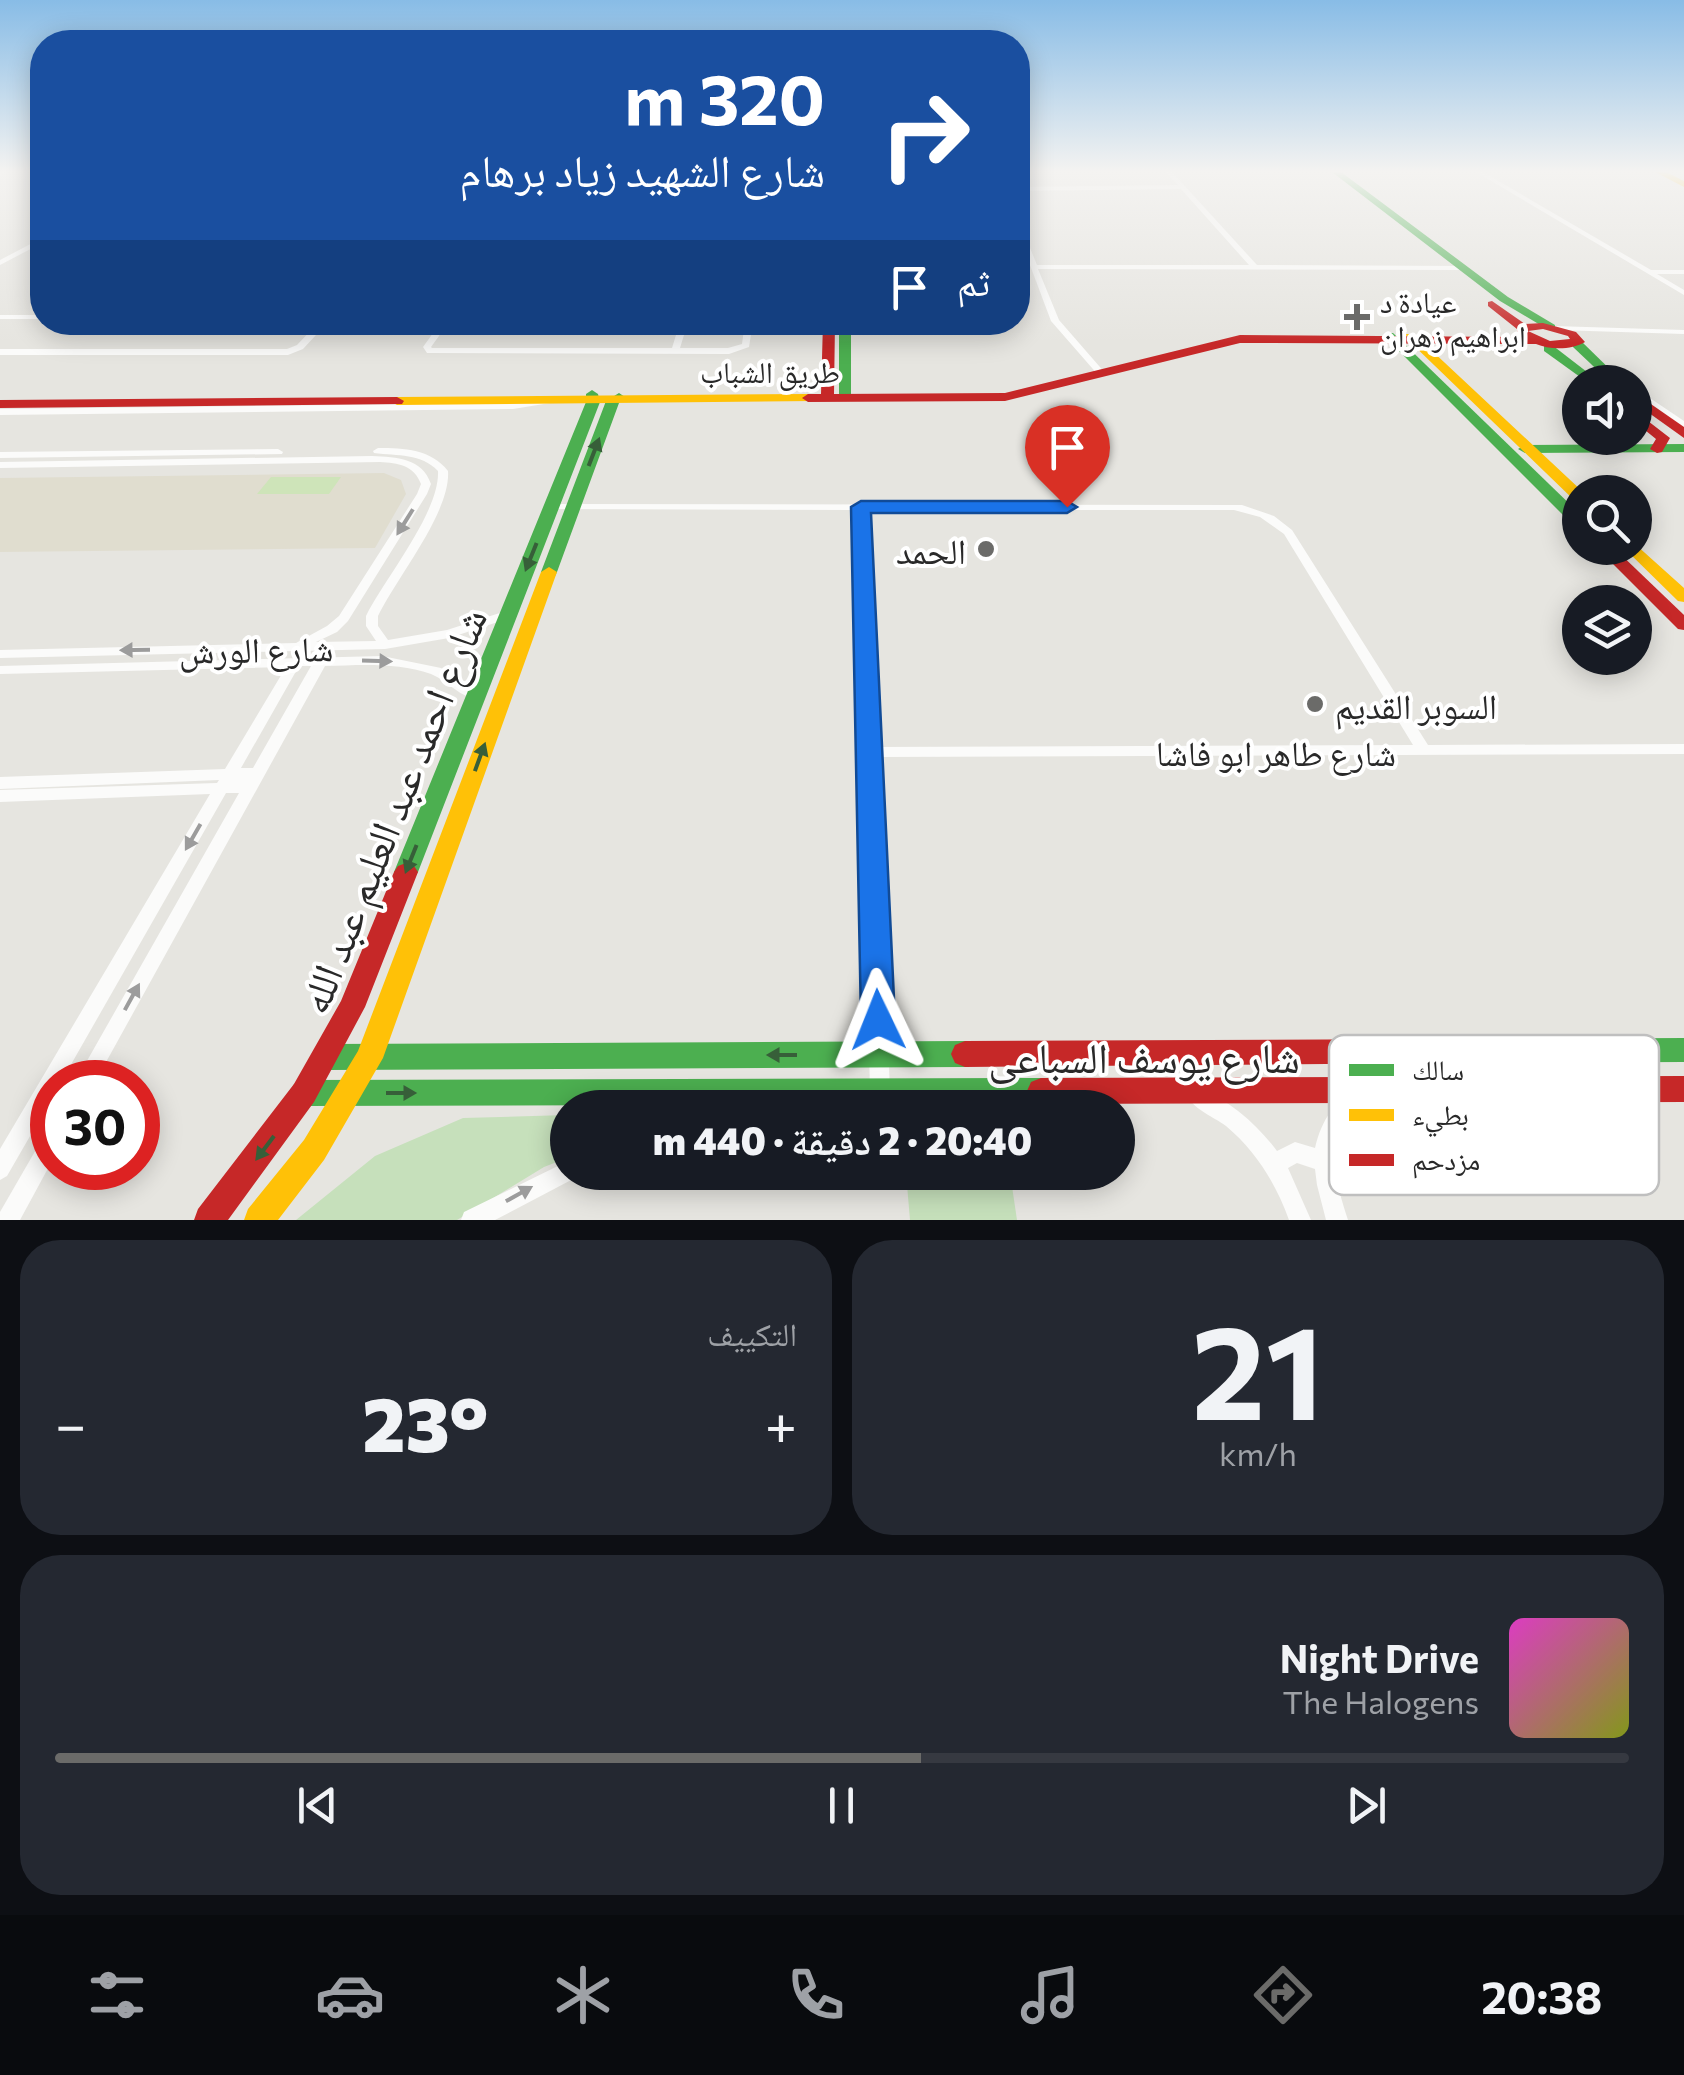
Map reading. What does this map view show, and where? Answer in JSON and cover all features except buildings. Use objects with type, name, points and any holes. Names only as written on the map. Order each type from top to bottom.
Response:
[{"type":"street","points":[[1220,229],[1255,268]]},
{"type":"street","points":[[1403,229],[1570,365]]},
{"type":"street","points":[[1422,229],[1502,288],[1496,293]]},
{"type":"street","points":[[1575,229],[1684,293]]},
{"type":"street","points":[[0,260],[30,243]]},
{"type":"street","points":[[1030,259],[1055,321],[1099,371]]},
{"type":"street","points":[[1033,267],[1454,268],[1554,328],[1576,336],[1577,344],[1599,365]]},
{"type":"street","points":[[1684,274],[1638,274],[1684,301]]},
{"type":"street","points":[[1662,280],[1684,274]]},
{"type":"street","points":[[0,317],[30,317]]},
{"type":"street","points":[[1529,335],[1554,328],[1684,335]]},
{"type":"street","points":[[0,352],[283,352],[298,349],[311,335]]},
{"type":"street","points":[[435,335],[426,347],[430,351],[675,352],[743,348],[746,335]]},
{"type":"street","points":[[675,352],[680,335]]},
{"type":"street","points":[[830,335],[836,394]]},
{"type":"street","points":[[836,394],[843,335]]},
{"type":"street","points":[[1400,335],[1521,454],[1562,502]]},
{"type":"street","points":[[1529,335],[1577,344],[1611,338],[1684,335]]},
{"type":"street","name":"طريق الشباب","points":[[0,401],[1019,395],[1099,371],[1230,340],[1529,335]]},
{"type":"street","name":"طريق الشباب","points":[[0,401],[605,396]]},
{"type":"street","name":"شارع احمد عبد العليم عبد الله","points":[[209,1220],[304,1094],[352,1007],[551,508],[605,396]]},
{"type":"street","name":"شارع احمد عبد العليم عبد الله","points":[[259,1220],[314,1150],[369,1058],[573,508],[605,396]]},
{"type":"street","points":[[0,412],[513,406],[557,398]]},
{"type":"street","points":[[1652,409],[1682,435]]},
{"type":"street","points":[[1652,434],[1657,440]]},
{"type":"street","points":[[1652,442],[1682,435]]},
{"type":"street","points":[[0,464],[400,451],[433,461],[445,480],[437,502],[372,616],[372,626],[385,645]]},
{"type":"street","points":[[1521,454],[1562,454]]},
{"type":"street","points":[[1521,454],[1562,485]]},
{"type":"street","points":[[18,464],[29,455]]},
{"type":"street","points":[[1647,455],[1684,458]]},
{"type":"street","points":[[0,456],[390,460],[418,468],[425,475],[422,494],[344,618],[296,654],[0,1168]]},
{"type":"street","points":[[861,507],[880,1090]]},
{"type":"street","points":[[551,508],[1234,507],[1267,516],[1288,532],[1424,750]]},
{"type":"street","points":[[1622,565],[1684,625]]},
{"type":"street","points":[[1650,565],[1684,597]]},
{"type":"street","name":"شارع الورش","points":[[0,670],[174,666],[385,645],[449,634],[508,614]]},
{"type":"street","points":[[174,666],[186,649]]},
{"type":"street","name":"شارع الورش","points":[[0,654],[186,649],[296,654],[320,662],[382,660],[447,676],[476,696]]},
{"type":"street","points":[[97,1060],[320,662]]},
{"type":"street","name":"شارع طاهر ابو فاشا","points":[[869,752],[1684,749]]},
{"type":"street","points":[[0,783],[254,780]]},
{"type":"street","points":[[0,796],[226,781]]},
{"type":"street","name":"شارع يوسف السباعى","points":[[1659,1050],[1684,1050]]},
{"type":"street","name":"شارع يوسف السباعى","points":[[326,1056],[1329,1052]]},
{"type":"street","name":"شارع يوسف السباعى","points":[[1659,1089],[1684,1089]]},
{"type":"street","name":"شارع يوسف السباعى","points":[[1135,1091],[1329,1090]]},
{"type":"street","points":[[1187,1091],[1236,1120],[1276,1164],[1300,1220]]},
{"type":"street","name":"شارع يوسف السباعى","points":[[304,1094],[550,1093]]},
{"type":"street","points":[[1329,1128],[1322,1161],[1329,1190]]},
{"type":"street","points":[[1276,1164],[1295,1152],[1322,1161]]},
{"type":"street","points":[[472,1220],[550,1179]]},
{"type":"street","points":[[8,1220],[30,1180]]},
{"type":"street","points":[[1330,1195],[1336,1220]]},
{"type":"shaded area","points":[[384,473],[401,480],[406,494],[375,548],[0,552],[0,478]]},
{"type":"green space","points":[[271,477],[341,477],[329,494],[257,494]]},
{"type":"green space","points":[[550,1115],[550,1165],[457,1220],[296,1220],[375,1156],[463,1118]]},
{"type":"green space","points":[[907,1190],[1013,1190],[1017,1220],[910,1220]]},
{"type":"traffic: fast","points":[[1411,229],[1504,299],[1551,327]]},
{"type":"traffic: fast","points":[[845,335],[845,397]]},
{"type":"traffic: fast","points":[[1389,335],[1562,505]]},
{"type":"traffic: fast","points":[[1577,344],[1599,365]]},
{"type":"traffic: fast","points":[[1548,348],[1571,365]]},
{"type":"traffic: fast","points":[[406,872],[593,402],[592,394]]},
{"type":"traffic: fast","points":[[549,572],[613,401],[619,397]]},
{"type":"traffic: fast","points":[[1525,449],[1684,448]]},
{"type":"traffic: fast","points":[[1659,1050],[1684,1050]]},
{"type":"traffic: fast","points":[[326,1057],[965,1054]]},
{"type":"traffic: fast","points":[[304,1093],[550,1092]]},
{"type":"traffic: slow","points":[[1410,336],[1562,481]]},
{"type":"traffic: slow","points":[[397,401],[808,398]]},
{"type":"traffic: slow","points":[[1650,565],[1684,597]]},
{"type":"traffic: slow","points":[[259,1220],[314,1150],[369,1058],[549,572]]},
{"type":"traffic: jam","points":[[1492,304],[1523,328]]},
{"type":"traffic: jam","points":[[1543,326],[1572,334],[1579,342],[1548,345],[1521,332],[1526,327],[1543,326]]},
{"type":"traffic: jam","points":[[827,397],[829,335]]},
{"type":"traffic: jam","points":[[808,398],[1005,397],[1240,339],[1533,341]]},
{"type":"traffic: jam","points":[[0,404],[397,401]]},
{"type":"traffic: jam","points":[[1652,410],[1684,434]]},
{"type":"traffic: jam","points":[[1652,429],[1663,438],[1657,449]]},
{"type":"traffic: jam","points":[[1622,565],[1684,625]]},
{"type":"traffic: jam","points":[[209,1220],[304,1093],[352,1007],[406,872]]},
{"type":"traffic: jam","points":[[965,1054],[1329,1052]]},
{"type":"traffic: jam","points":[[1659,1089],[1684,1089]]},
{"type":"traffic: jam","points":[[1135,1091],[1329,1090]]},
{"type":"place","name":"عيادة د ابراهيم زهران","points":[[1357,317]]},
{"type":"place","name":"الحمد","points":[[986,549]]},
{"type":"place","name":"السوبر القديم","points":[[1315,704]]},
{"type":"route","points":[[878,1020],[861,507],[1067,507]]}]
